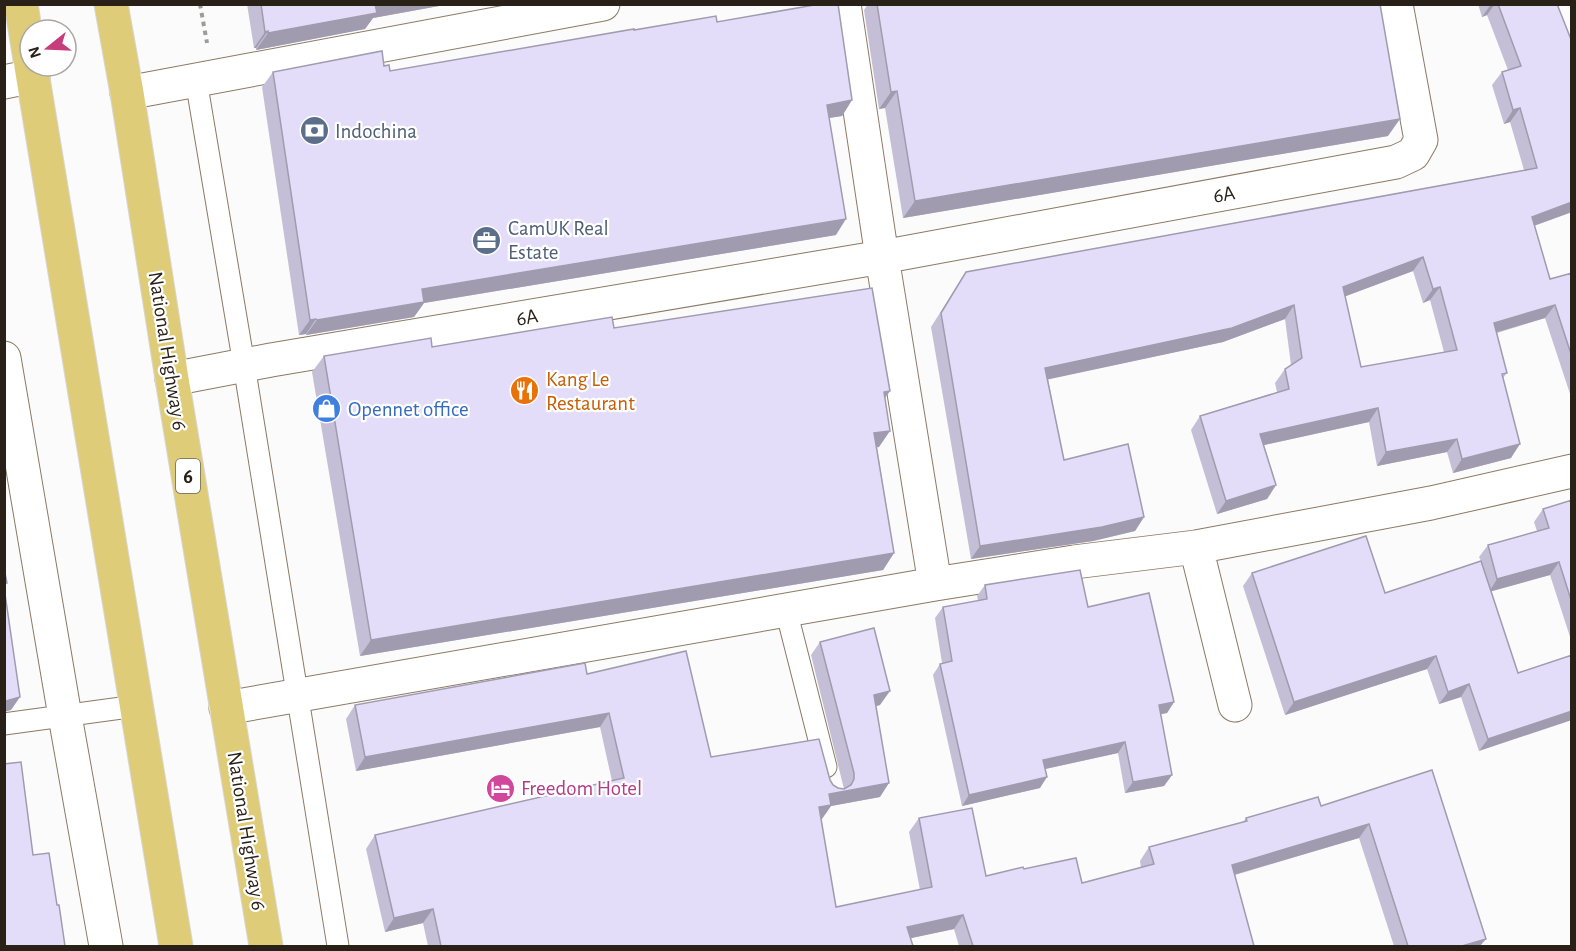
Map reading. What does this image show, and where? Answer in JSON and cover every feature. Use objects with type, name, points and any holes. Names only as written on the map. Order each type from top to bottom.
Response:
[{"type":"main road","name":"National Highway 6","points":[[111,4],[266,946]]},
{"type":"main road","points":[[25,78],[176,946]]},
{"type":"street","points":[[127,93],[603,4]]},
{"type":"street","points":[[844,4],[935,584]]},
{"type":"street","name":"6A","points":[[172,379],[882,256],[1396,162],[1413,154],[1421,140],[1396,4]]},
{"type":"street","points":[[4,358],[106,946]]},
{"type":"street","points":[[226,708],[935,584],[1074,562],[1196,547],[1431,503],[1572,471]]},
{"type":"street","points":[[1196,547],[1235,705]]},
{"type":"lane","points":[[196,80],[338,946]]},
{"type":"lane","points":[[786,610],[832,790]]},
{"type":"lane","points":[[4,724],[136,706]]},
{"type":"building","points":[[261,4],[375,4],[377,13],[268,33],[268,31],[265,32]]},
{"type":"building","points":[[820,4],[838,4],[852,100],[827,105],[846,219],[422,289],[424,302],[310,320],[273,72],[382,51],[384,66],[389,65],[390,71],[716,16],[717,22]]},
{"type":"building","points":[[877,4],[1380,4],[1400,119],[915,201],[897,91],[891,92]]},
{"type":"building","points":[[1498,4],[1557,4],[1572,42],[1572,202],[1532,217],[1550,279],[1572,273],[1572,357],[1555,305],[1494,323],[1507,373],[1502,374],[1520,444],[1462,459],[1457,439],[1386,452],[1378,408],[1260,434],[1276,485],[1226,501],[1200,416],[1289,389],[1285,369],[1302,358],[1294,305],[1232,328],[1045,368],[1064,460],[1128,444],[1144,517],[1102,527],[980,546],[941,313],[966,272],[1537,168],[1520,108],[1513,110],[1502,72],[1521,66]],"holes":[[[1423,257],[1433,289],[1440,287],[1457,350],[1361,367],[1343,287]]]},
{"type":"building","points":[[872,288],[890,391],[884,392],[890,431],[874,433],[894,553],[371,640],[324,356],[431,338],[432,347],[612,317],[614,328]]},
{"type":"building","points":[[1572,500],[1572,603],[1559,562],[1497,579],[1488,545],[1549,528],[1543,509]]},
{"type":"building","points":[[1366,536],[1385,593],[1481,561],[1518,673],[1572,655],[1572,711],[1488,739],[1469,684],[1448,692],[1436,656],[1294,702],[1252,573]]},
{"type":"building","points":[[4,568],[7,583],[4,584]]},
{"type":"building","points":[[1080,570],[1088,607],[1149,593],[1174,702],[1159,705],[1172,775],[1133,782],[1125,742],[1043,760],[1047,777],[969,795],[940,664],[952,661],[943,607],[987,599],[985,585]]},
{"type":"building","points":[[4,587],[20,697],[4,702]]},
{"type":"building","points":[[874,628],[890,691],[874,695],[889,783],[829,794],[831,805],[819,807],[836,907],[932,887],[919,818],[972,808],[986,876],[1076,858],[1082,883],[1154,864],[1149,847],[1247,821],[1246,818],[1318,797],[1321,806],[1432,770],[1486,939],[1462,946],[1408,946],[1369,824],[1232,865],[1254,946],[973,946],[963,915],[907,927],[913,946],[441,946],[433,909],[394,918],[375,835],[624,778],[609,713],[365,757],[355,705],[585,663],[587,674],[686,651],[711,757],[819,739],[830,780],[833,785],[844,789],[851,785],[854,773],[820,642]]},
{"type":"building","points":[[21,762],[33,855],[49,853],[65,946],[4,946],[4,764]]},
{"type":"place","name":"Indochina","points":[[314,131]]},
{"type":"place","name":"CamUK Real Estate","points":[[487,240]]},
{"type":"place","name":"Kang Le Restaurant","points":[[525,391]]},
{"type":"place","name":"Opennet office","points":[[327,409]]},
{"type":"place","name":"Freedom Hotel","points":[[500,788]]}]
